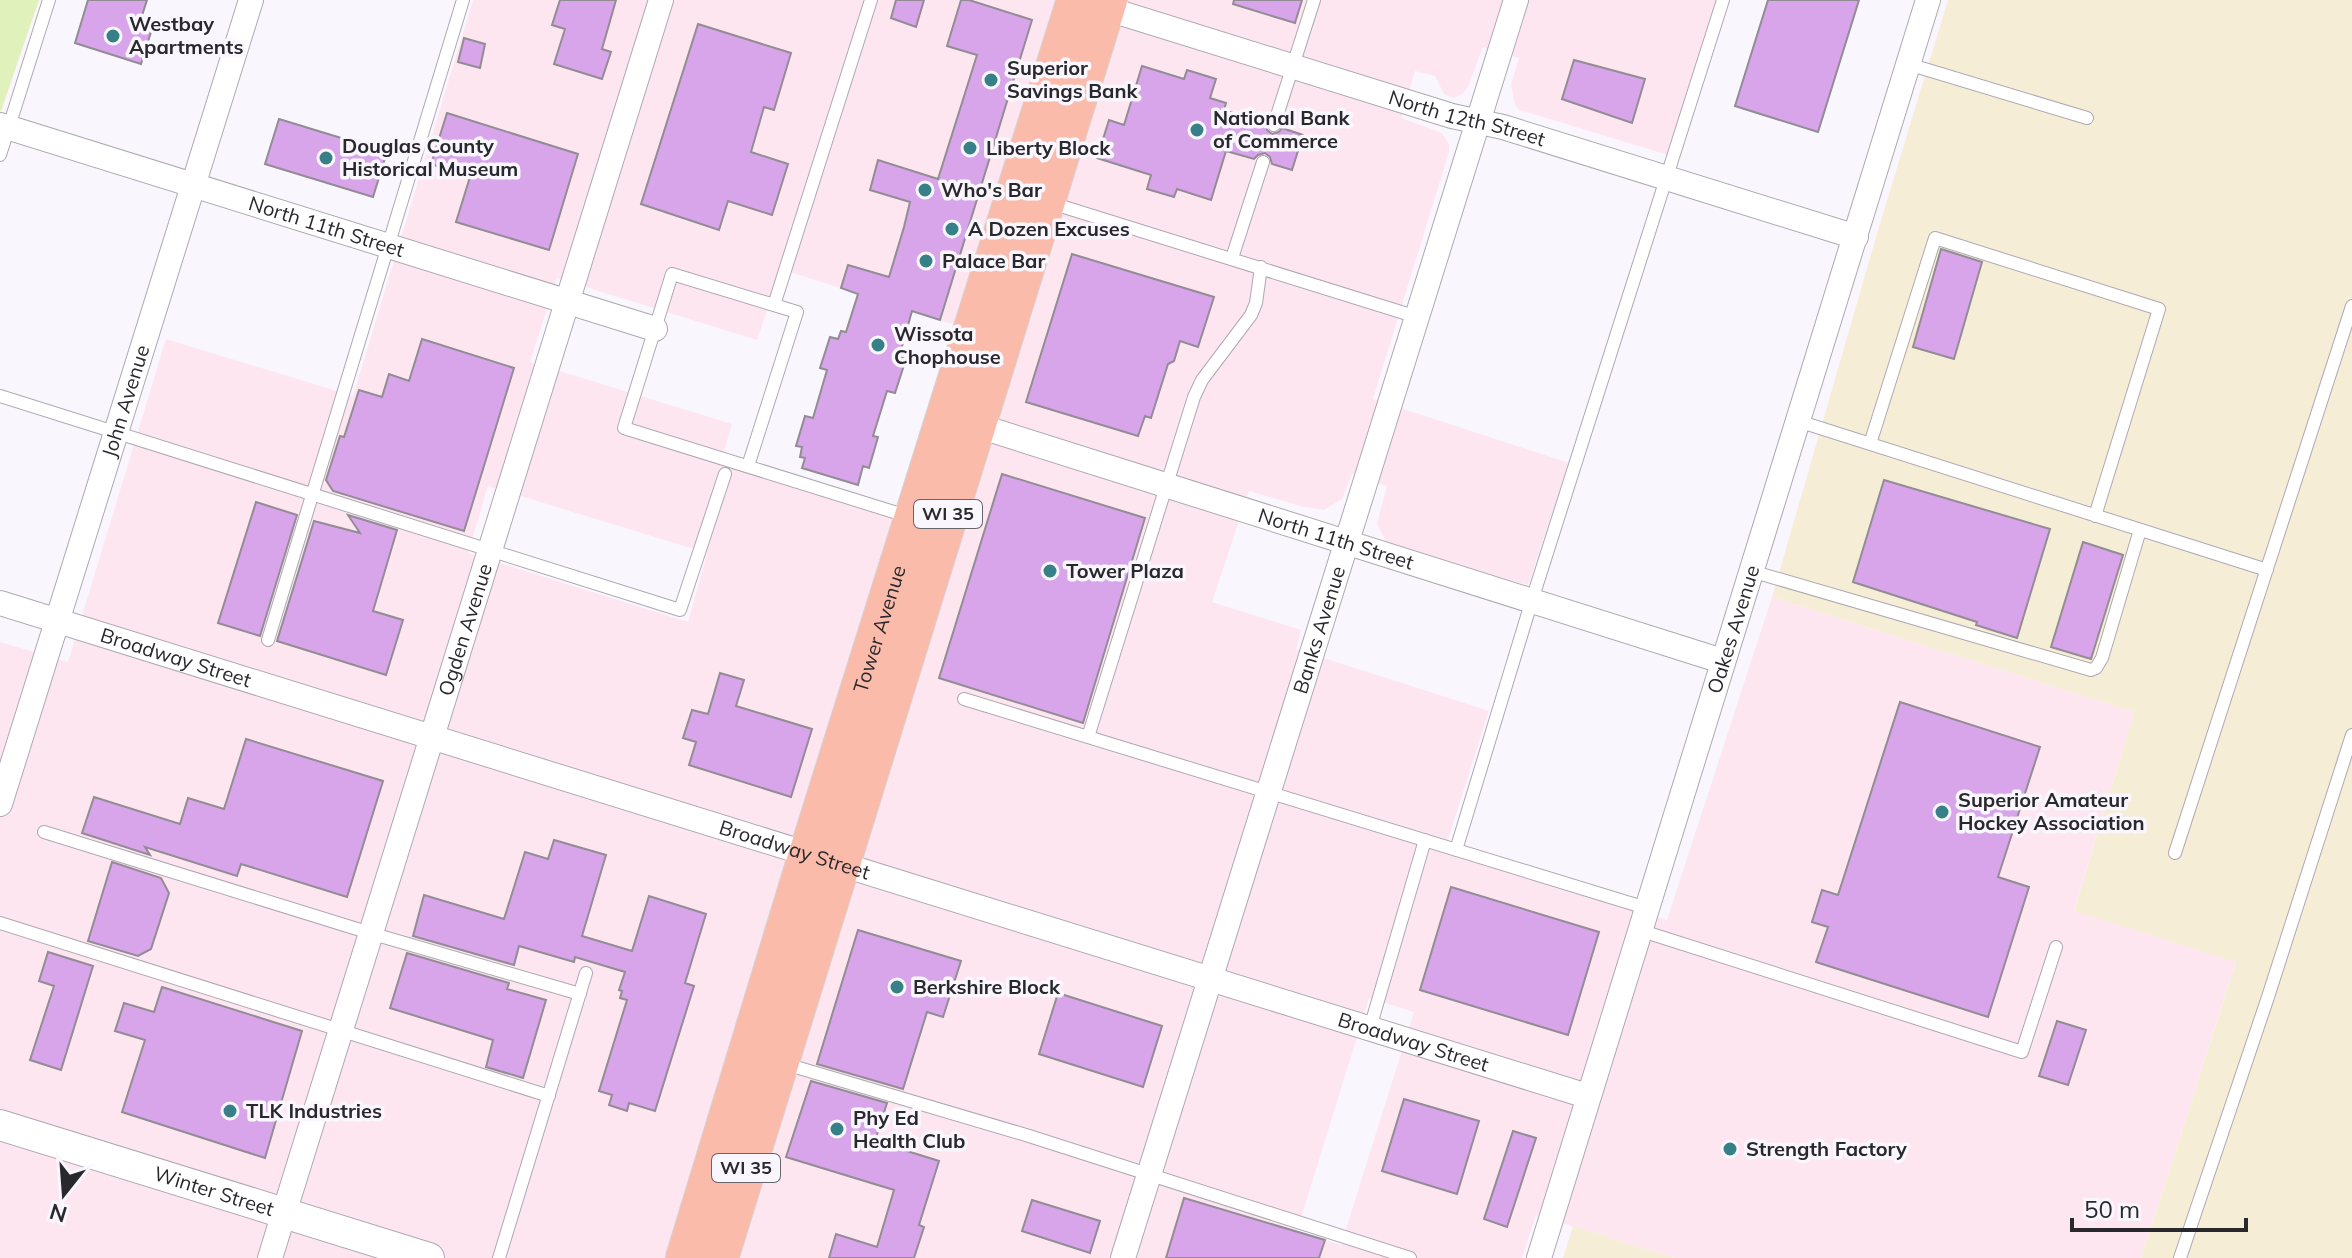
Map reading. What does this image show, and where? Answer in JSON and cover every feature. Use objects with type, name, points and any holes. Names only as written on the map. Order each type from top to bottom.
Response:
[{"type":"main road","name":"Tower Avenue","points":[[718,1258],[779,1062],[824,859],[916,519],[962,420],[1045,201],[1092,2]]},
{"type":"main road","name":"Tower Avenue","points":[[686,1258],[824,859],[1092,2]]},
{"type":"street","name":"John Avenue","points":[[0,804],[251,0]]},
{"type":"street","name":"Ogden Avenue","points":[[270,1258],[661,0]]},
{"type":"street","name":"Banks Avenue","points":[[1123,1258],[1516,0]]},
{"type":"street","name":"Oakes Avenue","points":[[1539,1258],[1928,0]]},
{"type":"street","name":"North 12th Street","points":[[1092,2],[1452,116],[1478,121],[1856,237]]},
{"type":"street","name":"North 11th Street","points":[[4,126],[655,329]]},
{"type":"street","name":"North 11th Street","points":[[962,420],[1722,661]]},
{"type":"street","name":"Broadway Street","points":[[0,603],[1587,1096]]},
{"type":"street","name":"Winter Street","points":[[0,1125],[429,1258]]},
{"type":"lane","points":[[0,155],[4,126],[49,0]]},
{"type":"lane","points":[[268,640],[463,0]]},
{"type":"lane","points":[[774,305],[871,0]]},
{"type":"lane","points":[[1274,125],[1314,0]]},
{"type":"lane","points":[[1456,850],[1532,600],[1723,0]]},
{"type":"lane","points":[[1908,64],[2087,118]]},
{"type":"lane","points":[[1232,258],[1263,162]]},
{"type":"lane","points":[[1045,201],[1417,317]]},
{"type":"lane","points":[[1870,444],[1935,238],[2159,309],[2095,516]]},
{"type":"lane","points":[[1088,737],[1165,484],[1198,389],[1255,306],[1261,267]]},
{"type":"lane","points":[[748,466],[797,312],[672,274],[624,428],[916,519]]},
{"type":"lane","points":[[2175,853],[2352,306]]},
{"type":"lane","points":[[0,396],[680,610],[725,474]]},
{"type":"lane","points":[[1798,421],[2267,570]]},
{"type":"lane","points":[[1751,571],[2091,670],[2102,658],[2140,530]]},
{"type":"lane","points":[[964,699],[1456,850],[1642,919],[2022,1052],[2056,947]]},
{"type":"lane","points":[[2180,1258],[2352,735]]},
{"type":"lane","points":[[44,832],[580,994]]},
{"type":"lane","points":[[1370,1028],[1425,840]]},
{"type":"lane","points":[[0,923],[549,1096]]},
{"type":"lane","points":[[499,1258],[586,973]]},
{"type":"lane","points":[[779,1062],[1017,1132],[1410,1258]]},
{"type":"shaded area","points":[[473,0],[1059,0],[958,326],[781,269],[757,340],[557,278],[530,362],[732,424],[721,461],[897,516],[667,1258],[0,1258],[0,642],[68,662],[166,339],[353,396]],"holes":[[[488,486],[707,553],[688,622],[468,553]]]},
{"type":"shaded area","points":[[1125,0],[1719,0],[1668,155],[1520,110],[1515,105],[1511,85],[1519,58],[1483,47],[1468,87],[1453,98],[1444,94],[1435,76],[1415,71],[1401,118],[1442,133],[1449,144],[1449,152],[1373,399],[1569,463],[1528,585],[1395,548],[1385,540],[1377,524],[1387,486],[1352,474],[1342,499],[1324,510],[1249,491],[1212,602],[1301,630],[1296,649],[1489,711],[1444,852],[1667,920],[1772,597],[2134,712],[2074,910],[2236,961],[2141,1258],[1675,1258],[1536,1215],[1522,1258],[734,1258]],"holes":[[[1369,998],[1414,1012],[1341,1245],[1297,1231]]]},
{"type":"shaded area","points":[[1948,0],[2352,0],[2352,1258],[2141,1258],[2236,962],[2074,911],[2134,712],[1772,597]]},
{"type":"shaded area","points":[[1573,1226],[1675,1258],[1563,1258]]},
{"type":"green space","points":[[0,0],[39,0],[1,111],[0,111]]},
{"type":"building","name":"Westbay Apartments","points":[[88,0],[147,0],[139,25],[152,29],[141,64],[75,43]]},
{"type":"building","points":[[560,0],[616,0],[602,49],[611,52],[602,79],[554,64],[565,29],[552,25]]},
{"type":"building","points":[[896,0],[924,0],[916,27],[891,18]]},
{"type":"building","points":[[961,0],[1032,20],[940,320],[912,311],[899,357],[906,359],[895,393],[887,391],[873,436],[878,437],[869,468],[863,466],[858,485],[802,468],[805,458],[800,457],[802,447],[796,446],[805,416],[813,418],[827,370],[820,368],[830,337],[838,339],[841,331],[846,332],[858,294],[841,288],[848,265],[889,277],[904,227],[910,202],[870,190],[878,160],[938,179],[977,55],[947,46]]},
{"type":"building","points":[[1234,0],[1302,0],[1295,23],[1233,4]]},
{"type":"building","points":[[1768,0],[1859,0],[1818,132],[1735,106]]},
{"type":"building","points":[[698,24],[791,53],[774,110],[764,107],[751,152],[788,164],[772,215],[728,201],[719,230],[641,204]]},
{"type":"building","points":[[464,38],[485,44],[480,68],[458,62]]},
{"type":"building","points":[[1574,60],[1645,79],[1632,123],[1562,99]]},
{"type":"building","name":"National Bank of Commerce","points":[[1142,66],[1184,79],[1187,70],[1216,79],[1210,98],[1226,103],[1224,110],[1265,123],[1272,134],[1282,128],[1303,135],[1292,170],[1272,164],[1265,153],[1254,159],[1226,151],[1211,200],[1177,189],[1174,197],[1147,189],[1151,175],[1097,158],[1109,120],[1124,125]]},
{"type":"building","points":[[447,113],[578,154],[549,250],[456,222],[470,177],[431,164]]},
{"type":"building","name":"Douglas County Historical Museum","points":[[279,119],[387,152],[373,197],[265,164]]},
{"type":"building","points":[[1941,249],[1982,262],[1954,359],[1913,347]]},
{"type":"building","points":[[1072,254],[1214,297],[1198,347],[1180,341],[1174,361],[1168,364],[1151,418],[1145,416],[1138,436],[1026,402]]},
{"type":"building","points":[[422,339],[514,368],[464,531],[333,491],[326,480],[359,390],[382,397],[389,374],[409,381]]},
{"type":"building","name":"Tower Plaza","points":[[1002,474],[1145,518],[1083,723],[939,678]]},
{"type":"building","points":[[1884,480],[2050,529],[2017,638],[1853,582]]},
{"type":"building","points":[[256,502],[297,515],[260,636],[218,623]]},
{"type":"building","points":[[348,515],[397,530],[373,611],[403,620],[386,675],[277,641],[314,521],[360,533]]},
{"type":"building","points":[[2083,542],[2123,555],[2091,659],[2051,647]]},
{"type":"building","points":[[720,673],[744,680],[736,706],[812,729],[791,797],[689,765],[696,742],[683,738],[692,710],[708,714]]},
{"type":"building","name":"Superior Amateur Hockey Association","points":[[1900,702],[2040,747],[1998,877],[2029,887],[1988,1017],[1816,962],[1828,927],[1812,922],[1822,890],[1838,895]]},
{"type":"building","points":[[246,739],[383,781],[347,897],[241,864],[237,876],[145,847],[150,855],[82,833],[94,797],[180,824],[188,798],[224,809]]},
{"type":"building","points":[[554,840],[606,855],[582,936],[632,951],[649,896],[706,914],[685,983],[694,986],[655,1111],[629,1103],[627,1111],[609,1105],[612,1095],[599,1091],[627,1000],[620,998],[622,991],[619,990],[625,972],[575,957],[574,962],[519,946],[514,965],[413,936],[424,895],[504,919],[525,852],[548,859]]},
{"type":"building","points":[[112,862],[161,878],[169,893],[151,949],[138,956],[88,941]]},
{"type":"building","points":[[1451,887],[1599,932],[1568,1035],[1420,990]]},
{"type":"building","name":"Berkshire Block","points":[[858,930],[961,961],[943,1017],[927,1012],[903,1089],[817,1064]]},
{"type":"building","points":[[48,952],[93,966],[61,1070],[30,1060],[54,986],[39,981]]},
{"type":"building","points":[[407,953],[509,983],[507,989],[546,1000],[523,1078],[486,1067],[493,1040],[390,1008]]},
{"type":"building","points":[[162,987],[302,1031],[265,1158],[122,1112],[145,1040],[115,1031],[124,1003],[154,1012]]},
{"type":"building","points":[[1058,993],[1162,1026],[1143,1087],[1039,1054]]},
{"type":"building","points":[[2057,1021],[2086,1030],[2068,1085],[2039,1076]]},
{"type":"building","name":"Phy Ed Health Club","points":[[811,1081],[887,1103],[875,1141],[939,1161],[919,1225],[924,1227],[914,1258],[829,1258],[836,1234],[877,1247],[894,1190],[786,1157]]},
{"type":"building","points":[[1404,1099],[1479,1121],[1457,1194],[1382,1171]]},
{"type":"building","points":[[1513,1131],[1536,1138],[1507,1227],[1484,1219]]},
{"type":"building","points":[[1184,1198],[1325,1240],[1319,1258],[1166,1258]]},
{"type":"building","points":[[1032,1200],[1100,1221],[1090,1253],[1022,1231]]},
{"type":"place","name":"Westbay Apartments","points":[[113,36]]},
{"type":"place","name":"Superior Savings Bank","points":[[991,80]]},
{"type":"place","name":"National Bank of Commerce","points":[[1197,130]]},
{"type":"place","name":"Liberty Block","points":[[970,148]]},
{"type":"place","name":"Douglas County Historical Museum","points":[[326,158]]},
{"type":"place","name":"Who's Bar","points":[[925,190]]},
{"type":"place","name":"A Dozen Excuses","points":[[952,229]]},
{"type":"place","name":"Palace Bar","points":[[926,261]]},
{"type":"place","name":"Wissota Chophouse","points":[[878,345]]},
{"type":"place","name":"Tower Plaza","points":[[1050,571]]},
{"type":"place","name":"Superior Amateur Hockey Association","points":[[1942,812]]},
{"type":"place","name":"Berkshire Block","points":[[897,987]]},
{"type":"place","name":"TLK Industries","points":[[230,1111]]},
{"type":"place","name":"Phy Ed Health Club","points":[[837,1129]]},
{"type":"place","name":"Strength Factory","points":[[1730,1149]]}]
